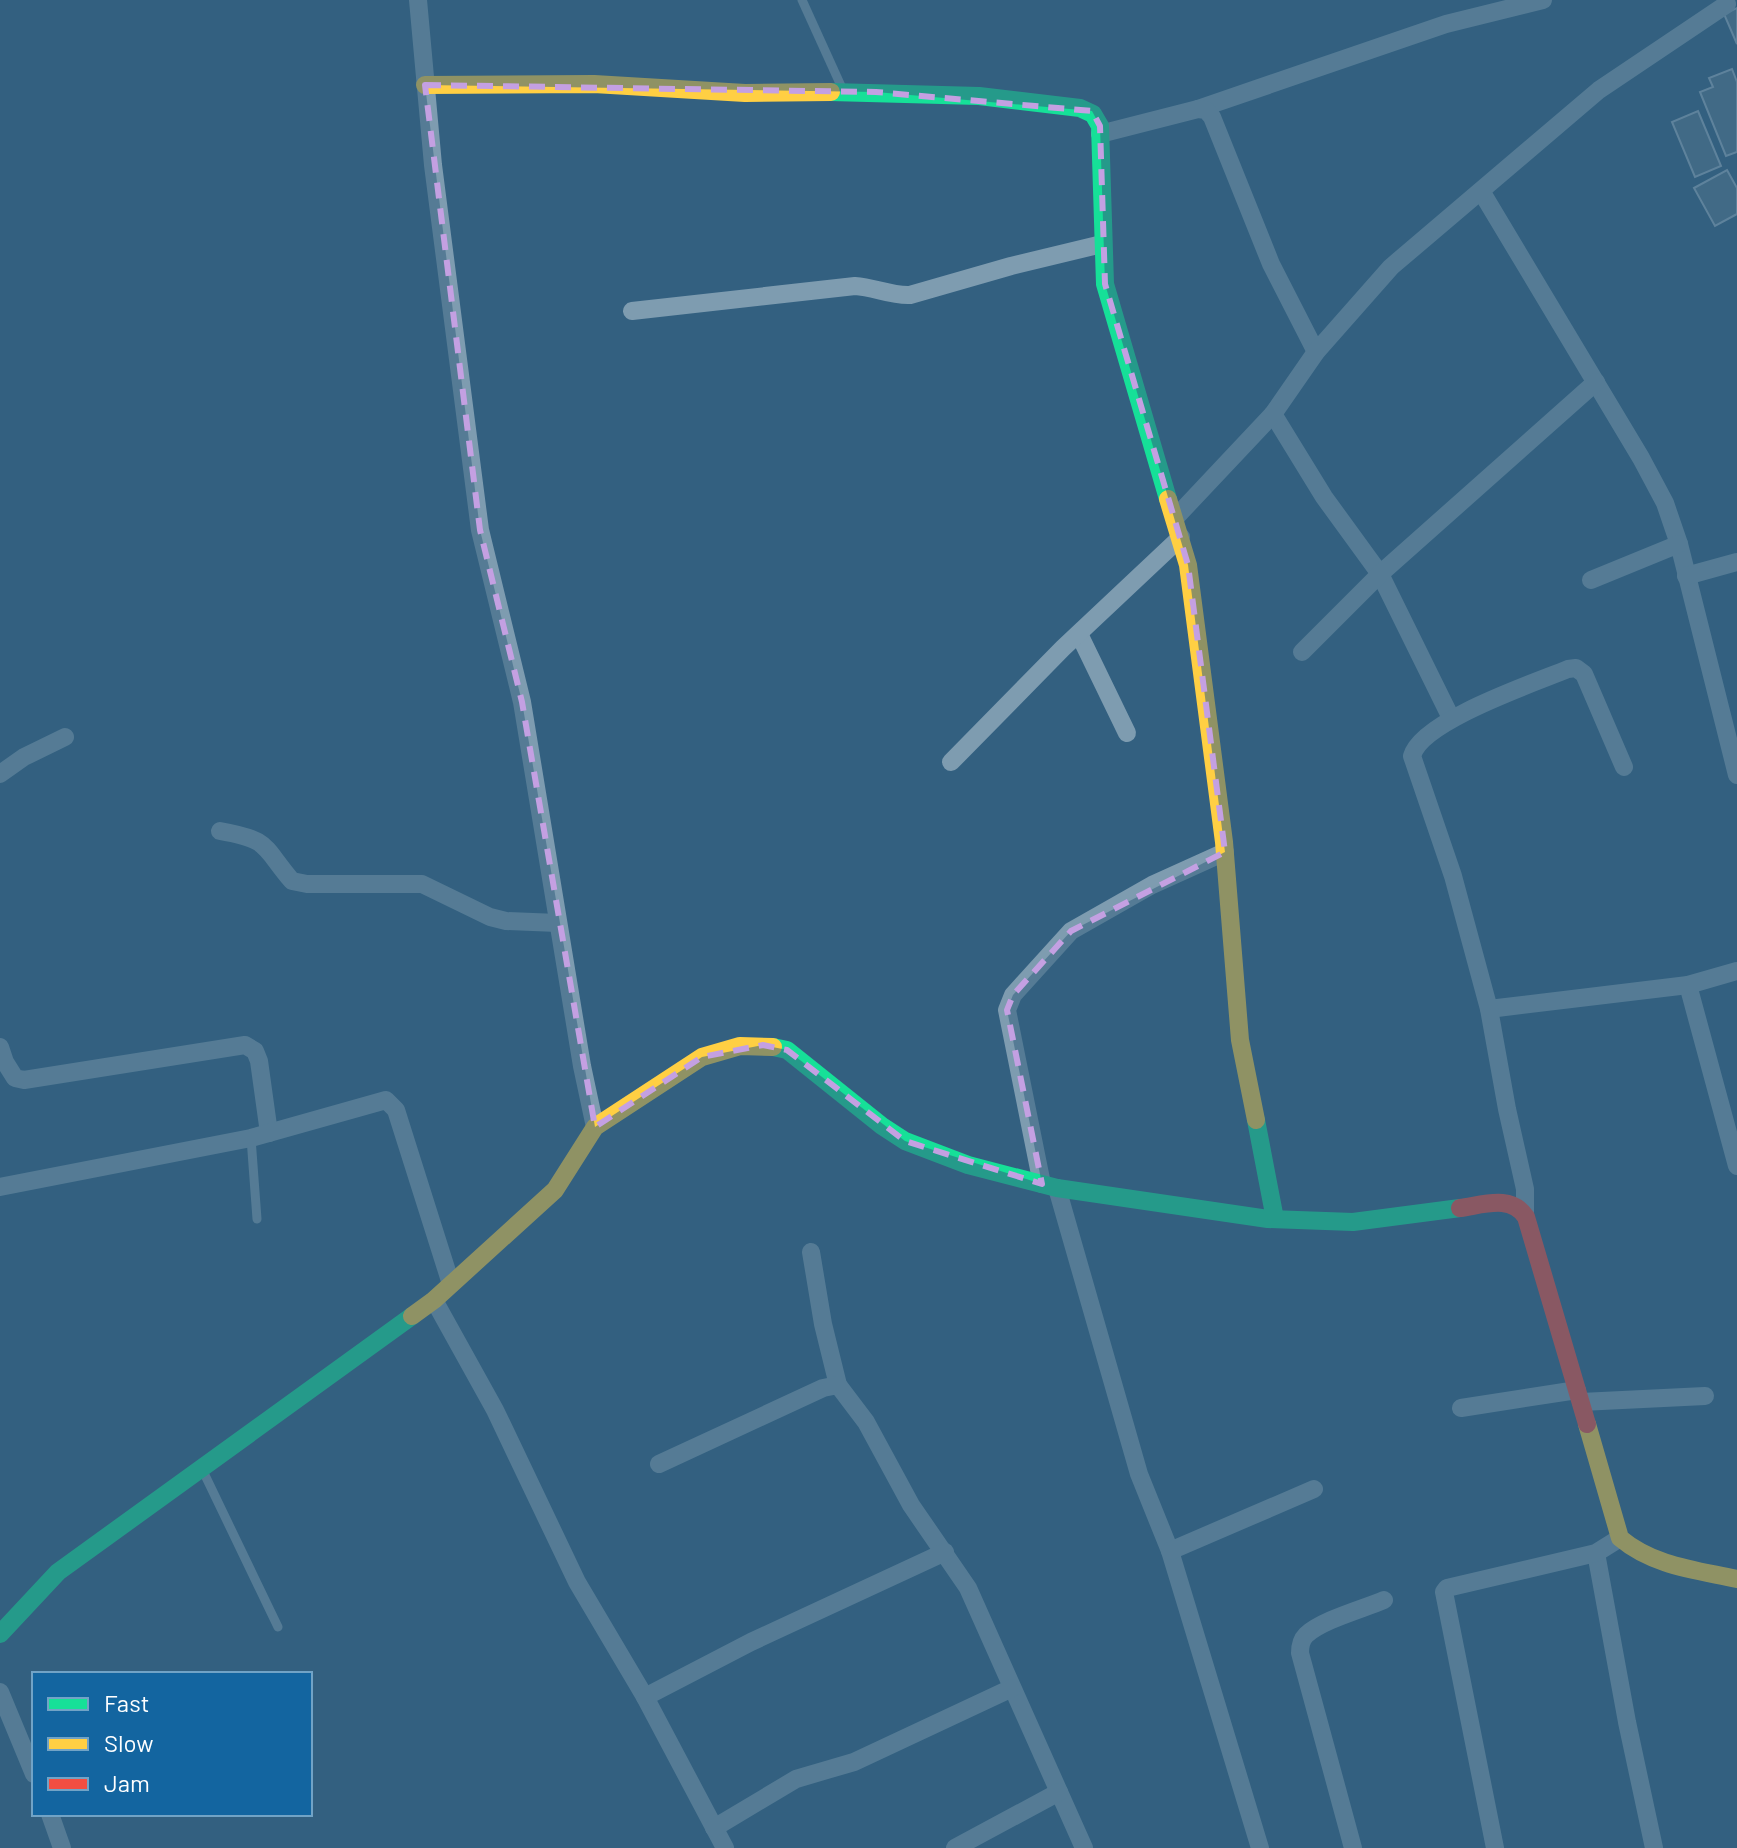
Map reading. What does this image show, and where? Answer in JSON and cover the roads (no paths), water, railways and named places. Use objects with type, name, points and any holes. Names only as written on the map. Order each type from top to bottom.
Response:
[{"type":"street","points":[[418,0],[433,165],[480,530],[522,702],[582,1066],[595,1127]]},
{"type":"street","points":[[1100,134],[1198,109],[1446,24],[1543,0]]},
{"type":"street","points":[[1176,517],[1273,414],[1316,352],[1391,267],[1599,90],[1727,4]]},
{"type":"street","points":[[425,85],[594,84],[745,93],[979,96],[1092,111],[1100,134],[1105,284],[1176,517],[1197,616],[1225,852],[1240,1040],[1275,1219]]},
{"type":"street","points":[[1198,109],[1206,110],[1212,117],[1271,264],[1316,352]]},
{"type":"street","points":[[1481,191],[1665,503],[1679,544],[1737,775]]},
{"type":"street","points":[[632,311],[855,286],[871,287],[899,296],[910,295],[1102,244]]},
{"type":"street","points":[[1302,652],[1380,574],[1596,382]]},
{"type":"street","points":[[1273,414],[1324,497],[1380,574],[1451,718]]},
{"type":"street","points":[[951,762],[1181,537]]},
{"type":"street","points":[[1591,580],[1679,544]]},
{"type":"street","points":[[1686,576],[1737,562]]},
{"type":"street","points":[[1079,634],[1127,733]]},
{"type":"street","points":[[1624,767],[1584,674],[1576,668],[1451,718],[1419,741],[1412,756],[1453,876],[1489,1009],[1525,1189],[1525,1212],[1620,1538],[1627,1546],[1651,1558],[1737,1579]]},
{"type":"street","points":[[0,774],[24,757],[65,737]]},
{"type":"street","points":[[220,831],[251,836],[273,853],[292,881],[307,884],[422,884],[490,917],[506,921],[558,923]]},
{"type":"street","points":[[1225,852],[1152,885],[1071,931],[1013,995],[1007,1010],[1050,1186],[1139,1474],[1170,1551],[1260,1848]]},
{"type":"street","points":[[1489,1009],[1688,985],[1737,971]]},
{"type":"street","points":[[1688,985],[1737,1166]]},
{"type":"street","points":[[0,1047],[15,1078],[24,1080],[245,1045],[255,1051],[259,1061],[260,1136]]},
{"type":"street","points":[[0,1634],[58,1572],[434,1300],[555,1190],[595,1127],[702,1057],[740,1046],[763,1045],[787,1050],[905,1141],[968,1165],[1050,1186],[1275,1219],[1353,1222],[1509,1202],[1525,1212]]},
{"type":"street","points":[[0,1187],[260,1136],[386,1100],[396,1110],[451,1284]]},
{"type":"street","points":[[811,1252],[823,1324],[838,1385],[866,1422],[911,1505],[968,1588],[1084,1848]]},
{"type":"street","points":[[434,1300],[495,1410],[577,1582],[645,1697],[725,1848]]},
{"type":"street","points":[[659,1464],[823,1388],[838,1385]]},
{"type":"street","points":[[1461,1408],[1579,1396],[1705,1396]]},
{"type":"street","points":[[1170,1551],[1314,1489]]},
{"type":"street","points":[[1495,1848],[1444,1592],[1447,1588],[1596,1553],[1620,1538]]},
{"type":"street","points":[[645,1697],[751,1642],[945,1552]]},
{"type":"street","points":[[1596,1553],[1654,1848]]},
{"type":"street","points":[[1353,1848],[1300,1653],[1301,1642],[1317,1627],[1384,1600]]},
{"type":"street","points":[[714,1828],[796,1779],[845,1766],[1012,1688]]},
{"type":"street","points":[[0,1692],[32,1769]]},
{"type":"street","points":[[955,1848],[1059,1792]]},
{"type":"street","points":[[51,1816],[62,1848]]},
{"type":"lane","points":[[802,0],[844,92]]},
{"type":"lane","points":[[257,1219],[260,1136]]},
{"type":"lane","points":[[202,1468],[278,1627]]}]
